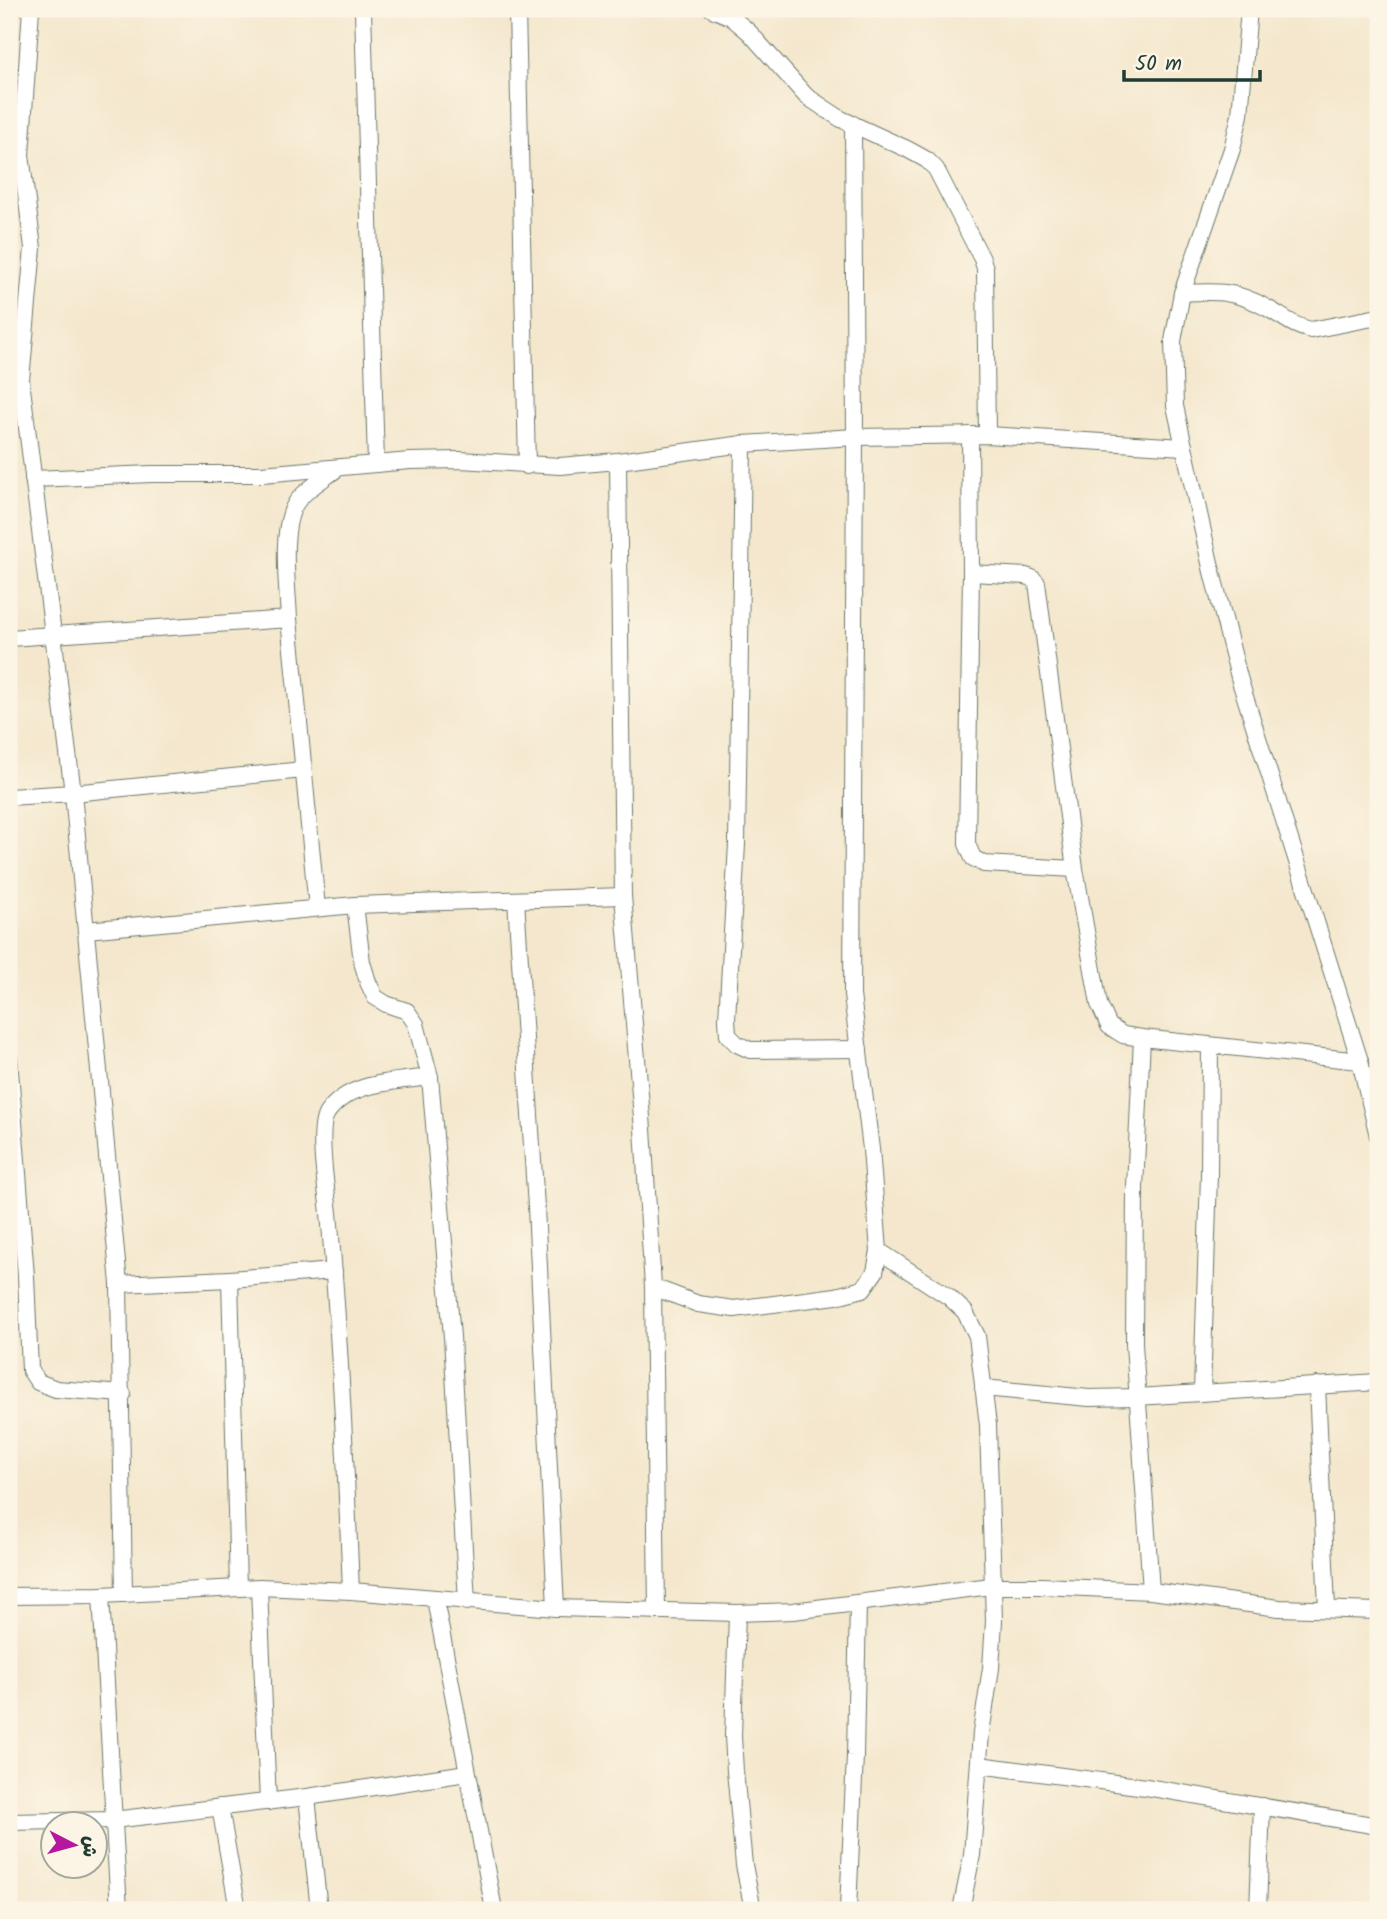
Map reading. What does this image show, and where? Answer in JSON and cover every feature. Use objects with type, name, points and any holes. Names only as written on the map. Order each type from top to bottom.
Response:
[{"type":"street","points":[[32,9],[20,155],[33,248],[21,380],[73,793],[119,1284],[123,1394],[124,1594]]},
{"type":"street","points":[[363,9],[376,464]]},
{"type":"street","points":[[517,9],[527,466]]},
{"type":"street","points":[[712,9],[731,17],[749,32],[806,96],[841,119],[927,160],[936,169],[985,268],[987,435]]},
{"type":"street","points":[[1250,9],[1240,115],[1232,149],[1182,293],[1173,341],[1175,406],[1212,572],[1240,681],[1360,1061],[1378,1136]]},
{"type":"street","points":[[653,1287],[698,1304],[734,1309],[836,1296],[863,1289],[875,1272],[879,1251],[871,1149],[852,981],[855,437],[853,124]]},
{"type":"street","points":[[1182,293],[1220,291],[1247,298],[1300,328],[1311,330],[1378,317]]},
{"type":"street","points":[[970,435],[967,844],[973,858],[984,864],[1075,869]]},
{"type":"street","points":[[33,480],[152,474],[262,474],[451,460],[560,466],[743,444],[855,437],[987,435],[1184,447]]},
{"type":"street","points":[[743,444],[737,844],[728,1035],[737,1044],[750,1050],[859,1049]]},
{"type":"street","points":[[618,461],[623,896],[643,1129],[653,1287],[657,1611]]},
{"type":"street","points":[[317,908],[289,619],[287,559],[289,518],[299,498],[338,467]]},
{"type":"street","points":[[971,573],[1026,576],[1037,583],[1075,869],[1099,1004],[1109,1026],[1123,1035],[1142,1038],[1360,1061]]},
{"type":"street","points":[[9,638],[289,619]]},
{"type":"street","points":[[9,797],[303,770]]},
{"type":"street","points":[[86,930],[355,905],[623,896]]},
{"type":"street","points":[[516,900],[536,1207],[556,1608]]},
{"type":"street","points":[[355,905],[362,962],[368,982],[375,997],[407,1011],[416,1024],[430,1077],[452,1337],[467,1602]]},
{"type":"street","points":[[1142,1038],[1135,1187],[1134,1344],[1151,1591]]},
{"type":"street","points":[[1202,1392],[1210,1046]]},
{"type":"street","points":[[9,1058],[26,1276],[30,1370],[37,1382],[56,1389],[123,1394]]},
{"type":"street","points":[[351,1591],[346,1452],[322,1138],[326,1114],[346,1095],[371,1085],[430,1077]]},
{"type":"street","points":[[879,1251],[949,1297],[965,1312],[977,1336],[984,1388],[988,1426],[994,1621],[991,1668],[981,1733],[972,1855],[961,1910]]},
{"type":"street","points":[[119,1284],[334,1271]]},
{"type":"street","points":[[230,1279],[238,1588]]},
{"type":"street","points":[[984,1388],[1089,1398],[1378,1382]]},
{"type":"street","points":[[1317,1385],[1327,1609]]},
{"type":"street","points":[[9,1596],[101,1595],[259,1587],[351,1591],[556,1608],[737,1613],[793,1611],[991,1586],[1151,1591],[1279,1608],[1378,1611]]},
{"type":"street","points":[[259,1587],[268,1802]]},
{"type":"street","points":[[101,1595],[119,1910]]},
{"type":"street","points":[[435,1600],[494,1910]]},
{"type":"street","points":[[848,1910],[858,1603]]},
{"type":"street","points":[[737,1613],[733,1736],[744,1866],[753,1910]]},
{"type":"street","points":[[979,1765],[1146,1787],[1378,1826]]},
{"type":"street","points":[[9,1822],[113,1820],[307,1797],[467,1773]]},
{"type":"street","points":[[307,1797],[319,1910]]},
{"type":"street","points":[[1258,1910],[1262,1806]]},
{"type":"street","points":[[220,1807],[237,1910]]}]
